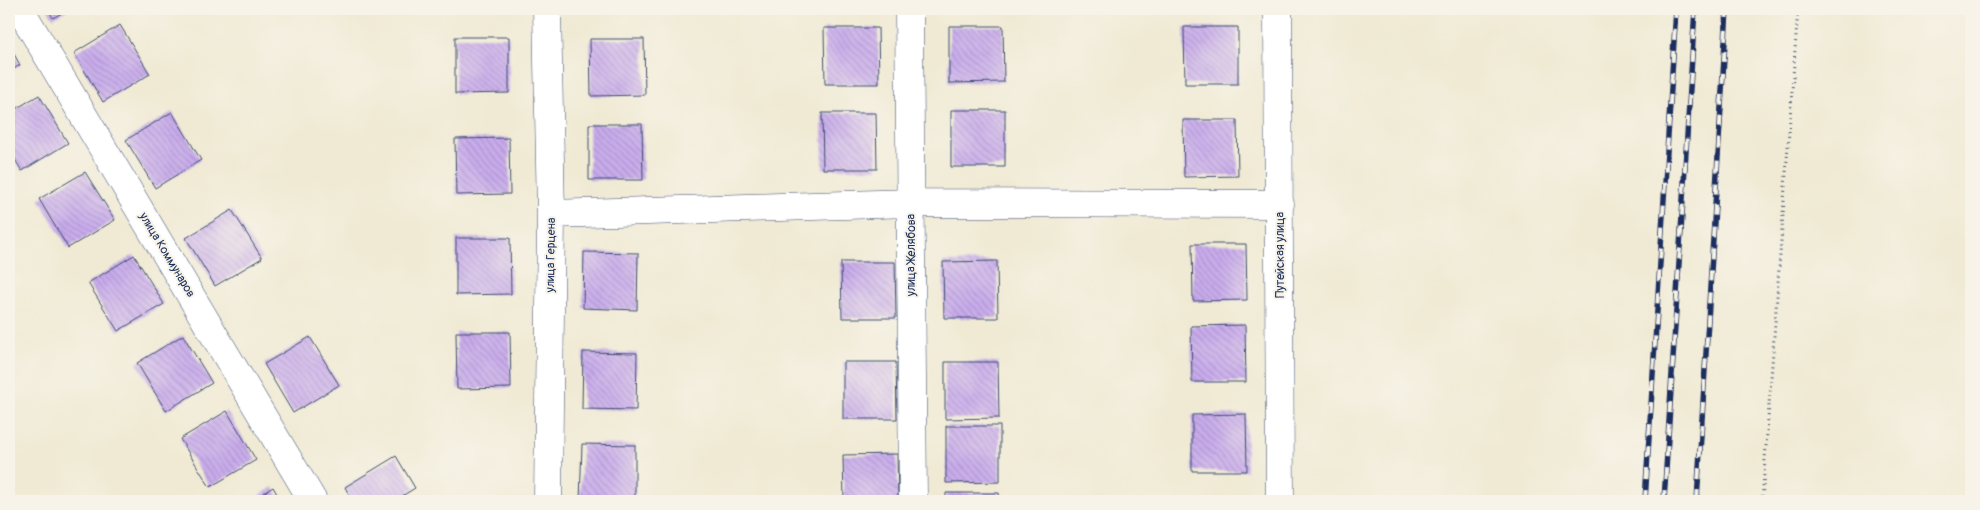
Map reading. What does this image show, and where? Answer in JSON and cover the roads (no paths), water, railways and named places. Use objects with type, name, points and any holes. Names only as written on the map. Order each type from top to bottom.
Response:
[{"type":"street","name":"улица Коммунаров","points":[[20,9],[313,501]]},
{"type":"street","name":"улица Герцена","points":[[546,9],[552,214],[548,501]]},
{"type":"street","name":"улица Желябова","points":[[909,9],[913,501]]},
{"type":"street","name":"Путейская улица","points":[[1278,9],[1280,501]]},
{"type":"street","points":[[552,214],[910,203],[1280,204]]},
{"type":"railway","points":[[1645,501],[1676,9]]},
{"type":"railway","points":[[1664,501],[1695,9]]},
{"type":"railway","points":[[1697,501],[1727,9]]}]
